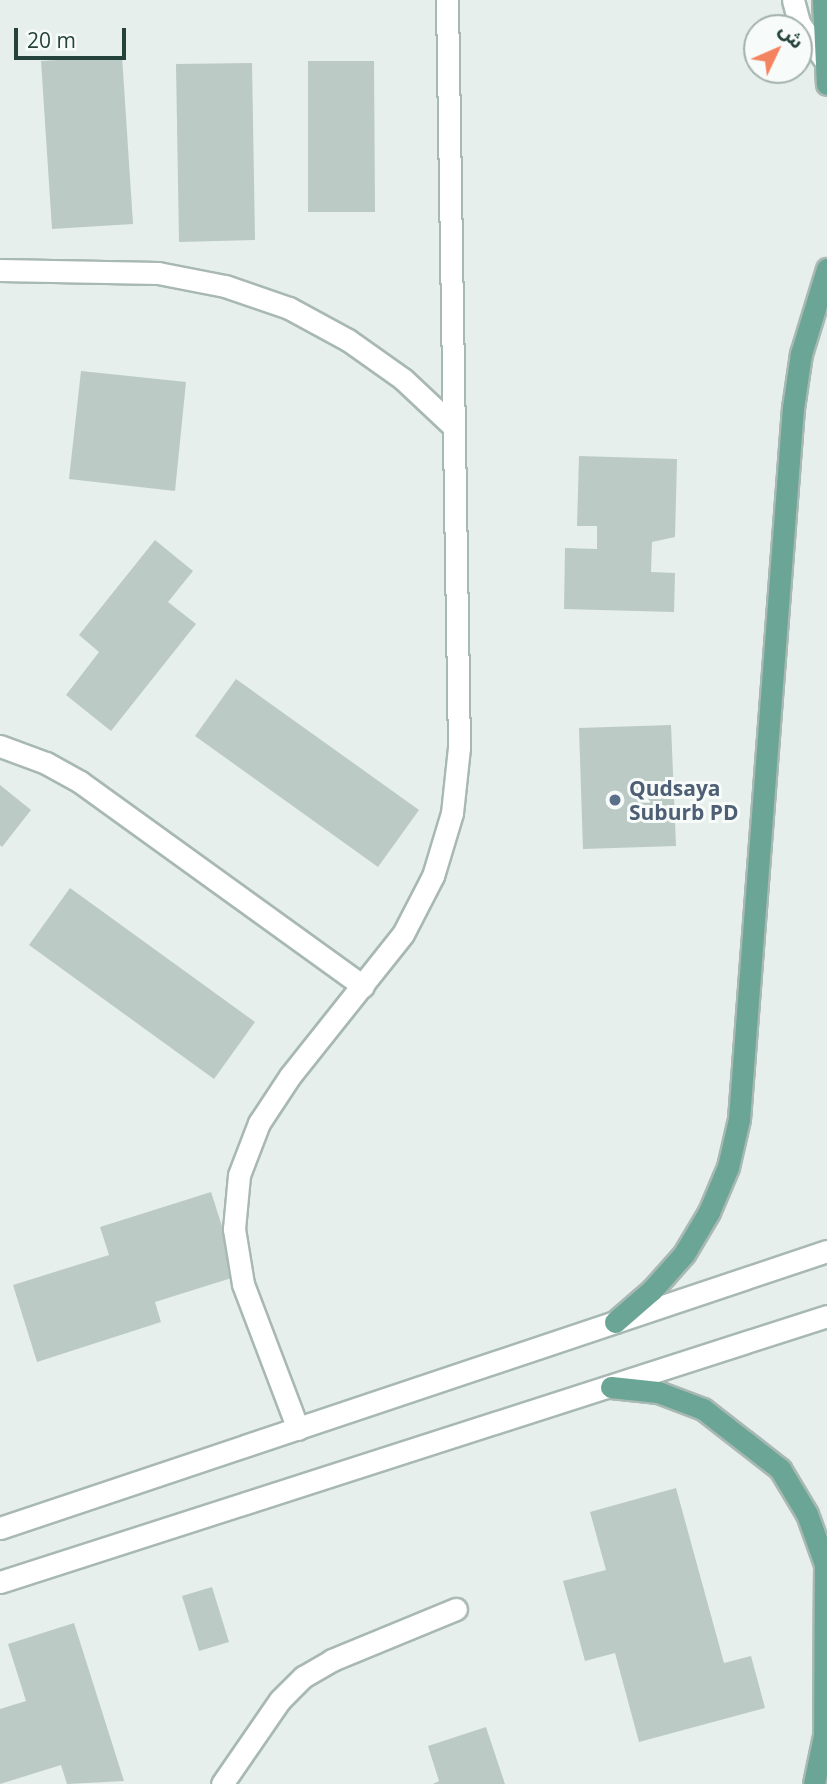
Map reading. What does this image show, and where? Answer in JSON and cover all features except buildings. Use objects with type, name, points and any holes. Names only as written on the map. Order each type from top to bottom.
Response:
[{"type":"main road","points":[[823,0],[827,84]]},
{"type":"main road","points":[[615,1322],[652,1290],[684,1254],[728,1167],[739,1119],[793,408],[802,354],[827,269]]},
{"type":"main road","points":[[611,1387],[658,1392],[703,1409],[780,1469],[807,1514],[825,1564],[824,1736],[814,1784]]},
{"type":"street","points":[[298,1429],[243,1284],[234,1229],[239,1174],[259,1123],[410,923],[433,876],[453,813],[459,748],[447,0]]},
{"type":"street","points":[[793,0],[799,23],[826,62]]},
{"type":"street","points":[[0,270],[158,273],[225,286],[289,308],[348,340],[403,380],[453,426]]},
{"type":"street","points":[[0,747],[46,763],[80,782],[363,986]]},
{"type":"street","points":[[0,1528],[818,1254]]},
{"type":"street","points":[[0,1583],[827,1316]]},
{"type":"street","points":[[222,1784],[280,1700],[303,1677],[332,1660],[456,1609]]},
{"type":"place","name":"Qudsaya Suburb PD","points":[[615,800]]}]
